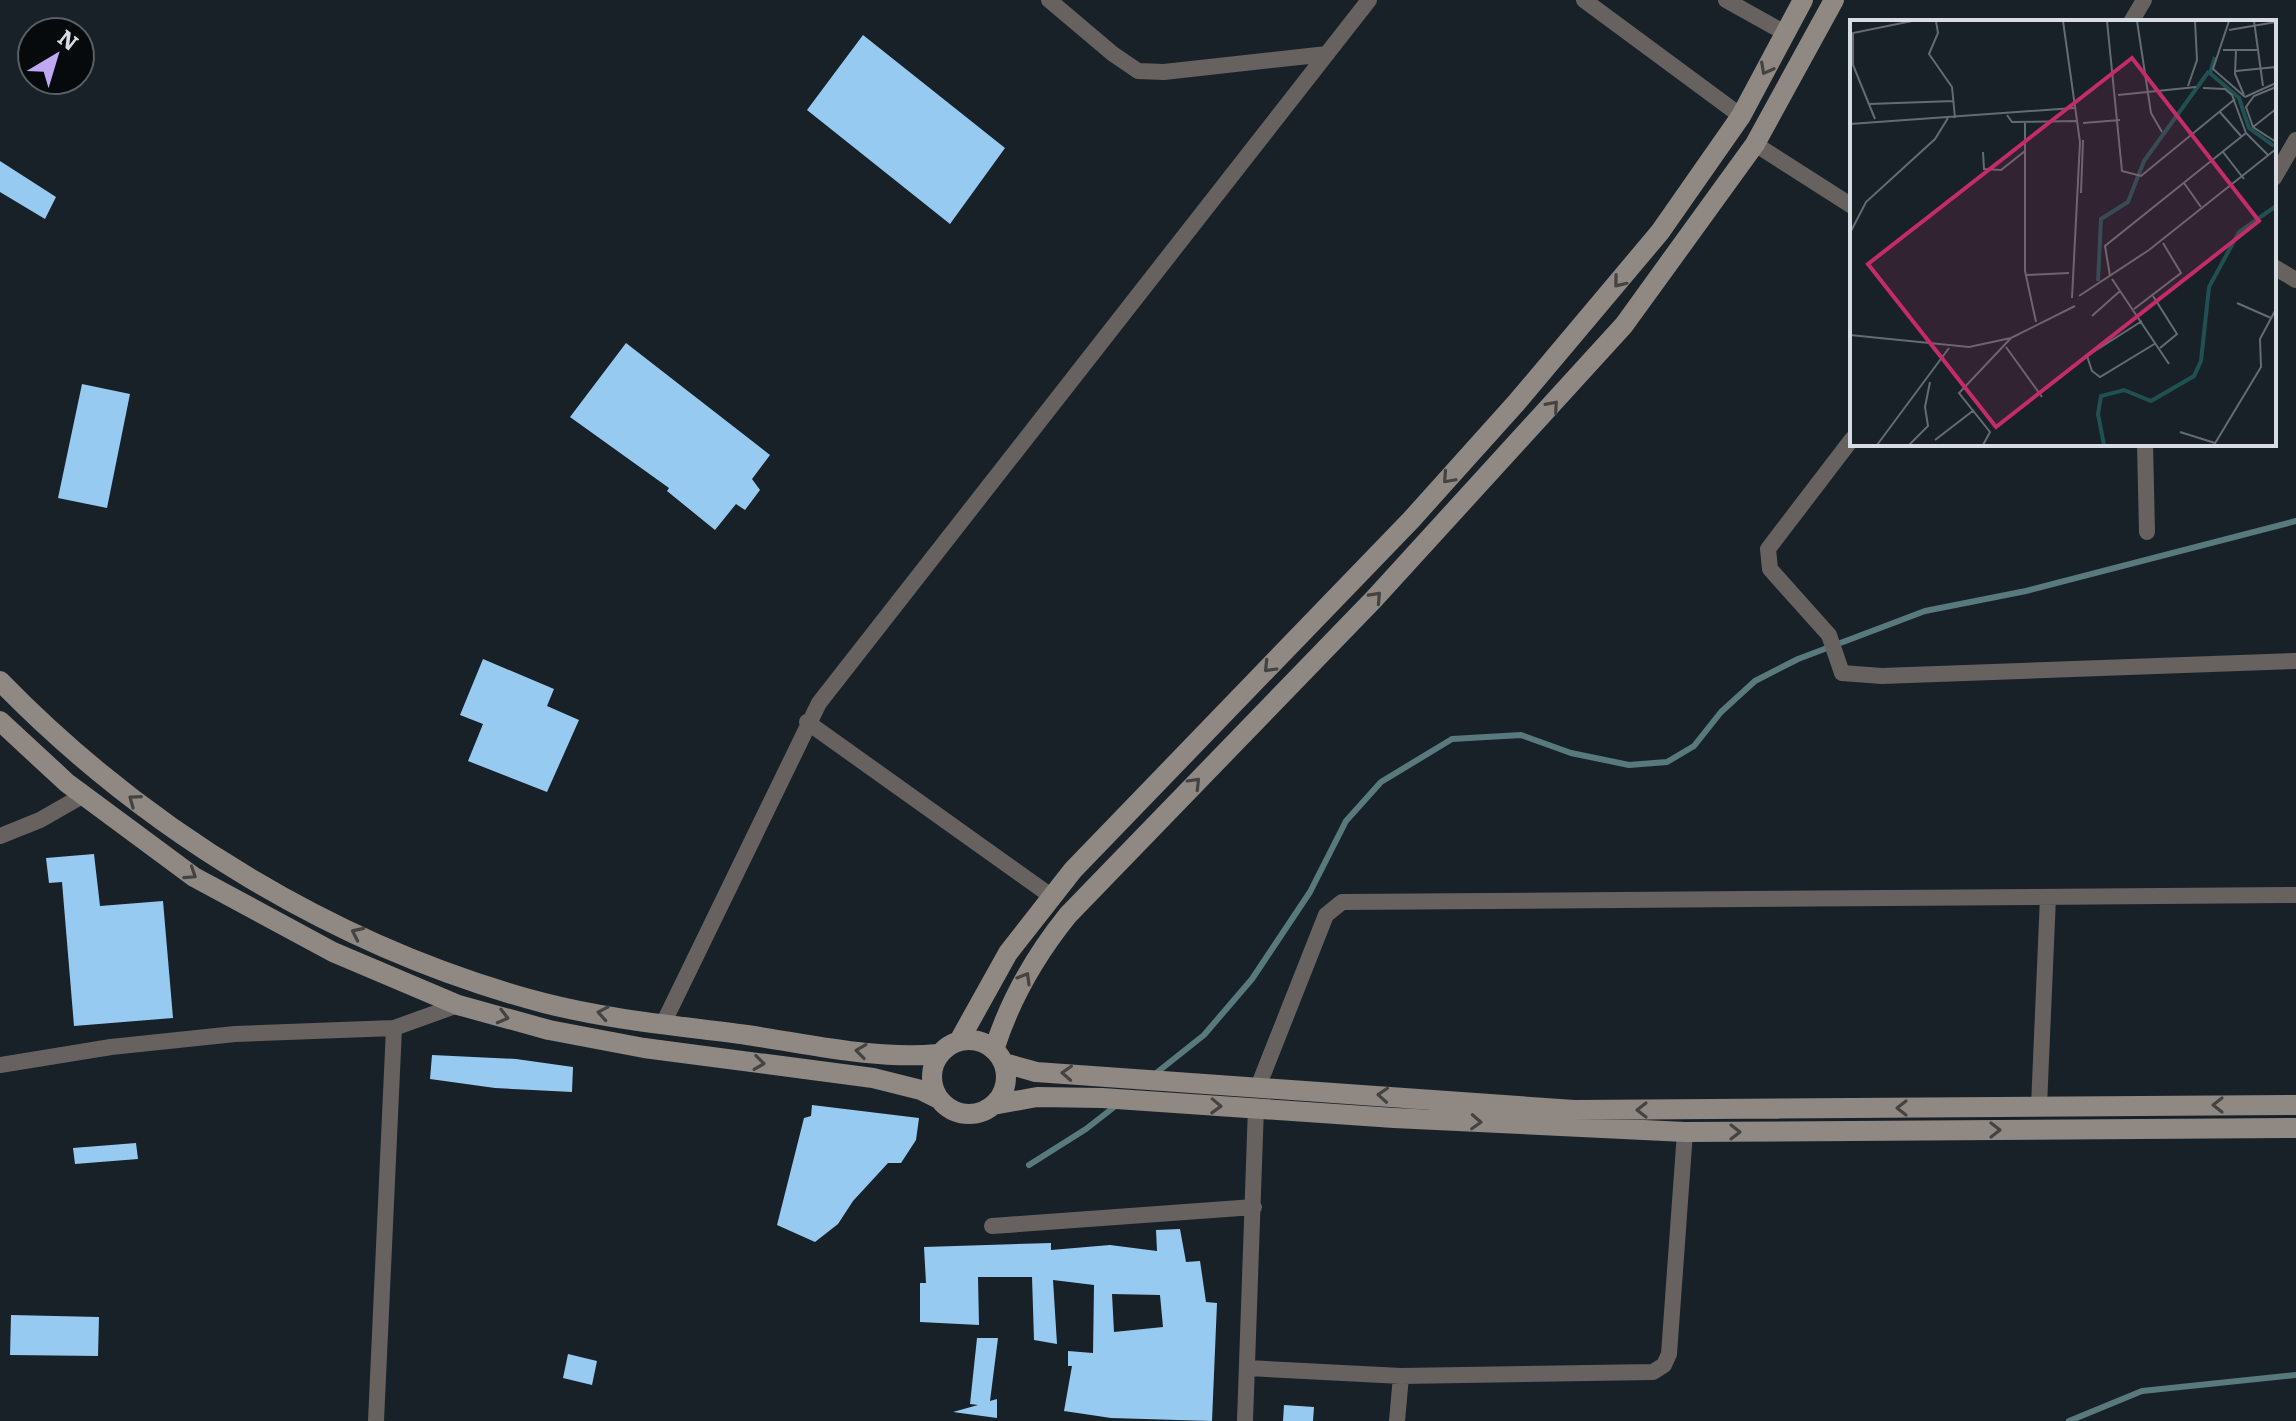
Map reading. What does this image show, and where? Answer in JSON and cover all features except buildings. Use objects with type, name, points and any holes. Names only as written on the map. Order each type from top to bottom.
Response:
[{"type":"main road","points":[[959,1041],[1008,953],[1051,896],[1411,520],[1517,402],[1660,232],[1741,116],[1803,0]]},
{"type":"main road","points":[[993,1105],[1006,1081],[999,1056],[1015,995],[1045,944],[1068,915],[1374,599],[1542,418],[1655,285],[1755,144],[1834,0]]},
{"type":"main road","points":[[0,681],[53,736],[105,779],[226,863],[294,901],[383,944],[480,984],[547,1004],[663,1024],[882,1054],[938,1054],[959,1041],[972,1040],[1036,1072],[1163,1080],[1394,1118],[1685,1132],[2296,1128]]},
{"type":"main road","points":[[0,721],[82,796],[194,877],[333,952],[458,1005],[549,1030],[644,1048],[873,1078],[921,1090],[959,1112],[971,1114],[993,1105],[1037,1097],[1138,1101],[1257,1097],[1574,1110],[2296,1105]]},
{"type":"main road","points":[[938,1054],[932,1075],[939,1099]]},
{"type":"street","points":[[1049,0],[1138,71],[1164,72],[1327,54]]},
{"type":"street","points":[[663,1024],[807,722],[1369,0]]},
{"type":"street","points":[[1584,0],[1741,116]]},
{"type":"street","points":[[1726,0],[1785,33]]},
{"type":"street","points":[[2132,20],[2144,0]]},
{"type":"street","points":[[2276,175],[2296,140]]},
{"type":"street","points":[[1755,144],[1850,205]]},
{"type":"street","points":[[2276,268],[2296,280]]},
{"type":"street","points":[[1850,442],[1768,549],[1770,569],[1829,635],[1840,671],[1845,674],[1882,676],[2296,661]]},
{"type":"street","points":[[2145,446],[2147,532]]},
{"type":"street","points":[[807,722],[1051,896]]},
{"type":"street","points":[[0,836],[40,820],[82,796]]},
{"type":"street","points":[[1245,1421],[1257,1097],[1326,915],[1342,902],[2296,895]]},
{"type":"street","points":[[2039,1106],[2048,897]]},
{"type":"street","points":[[0,1065],[111,1047],[235,1034],[394,1028],[458,1005]]},
{"type":"street","points":[[376,1421],[394,1028]]},
{"type":"street","points":[[1248,1368],[1401,1376],[1653,1372],[1664,1365],[1669,1354],[1685,1132]]},
{"type":"street","points":[[992,1226],[1254,1207]]},
{"type":"street","points":[[1397,1421],[1401,1376]]},
{"type":"waterway","points":[[1155,1074],[1204,1035],[1252,979],[1310,892],[1346,821],[1381,782],[1452,739],[1521,735],[1571,753],[1629,765],[1667,762],[1694,746],[1721,712],[1755,681],[1798,659],[1925,611],[2026,591],[2296,521]]},
{"type":"waterway","points":[[1029,1165],[1086,1129],[1118,1104]]},
{"type":"waterway","points":[[2069,1421],[2142,1391],[2296,1375]]}]
